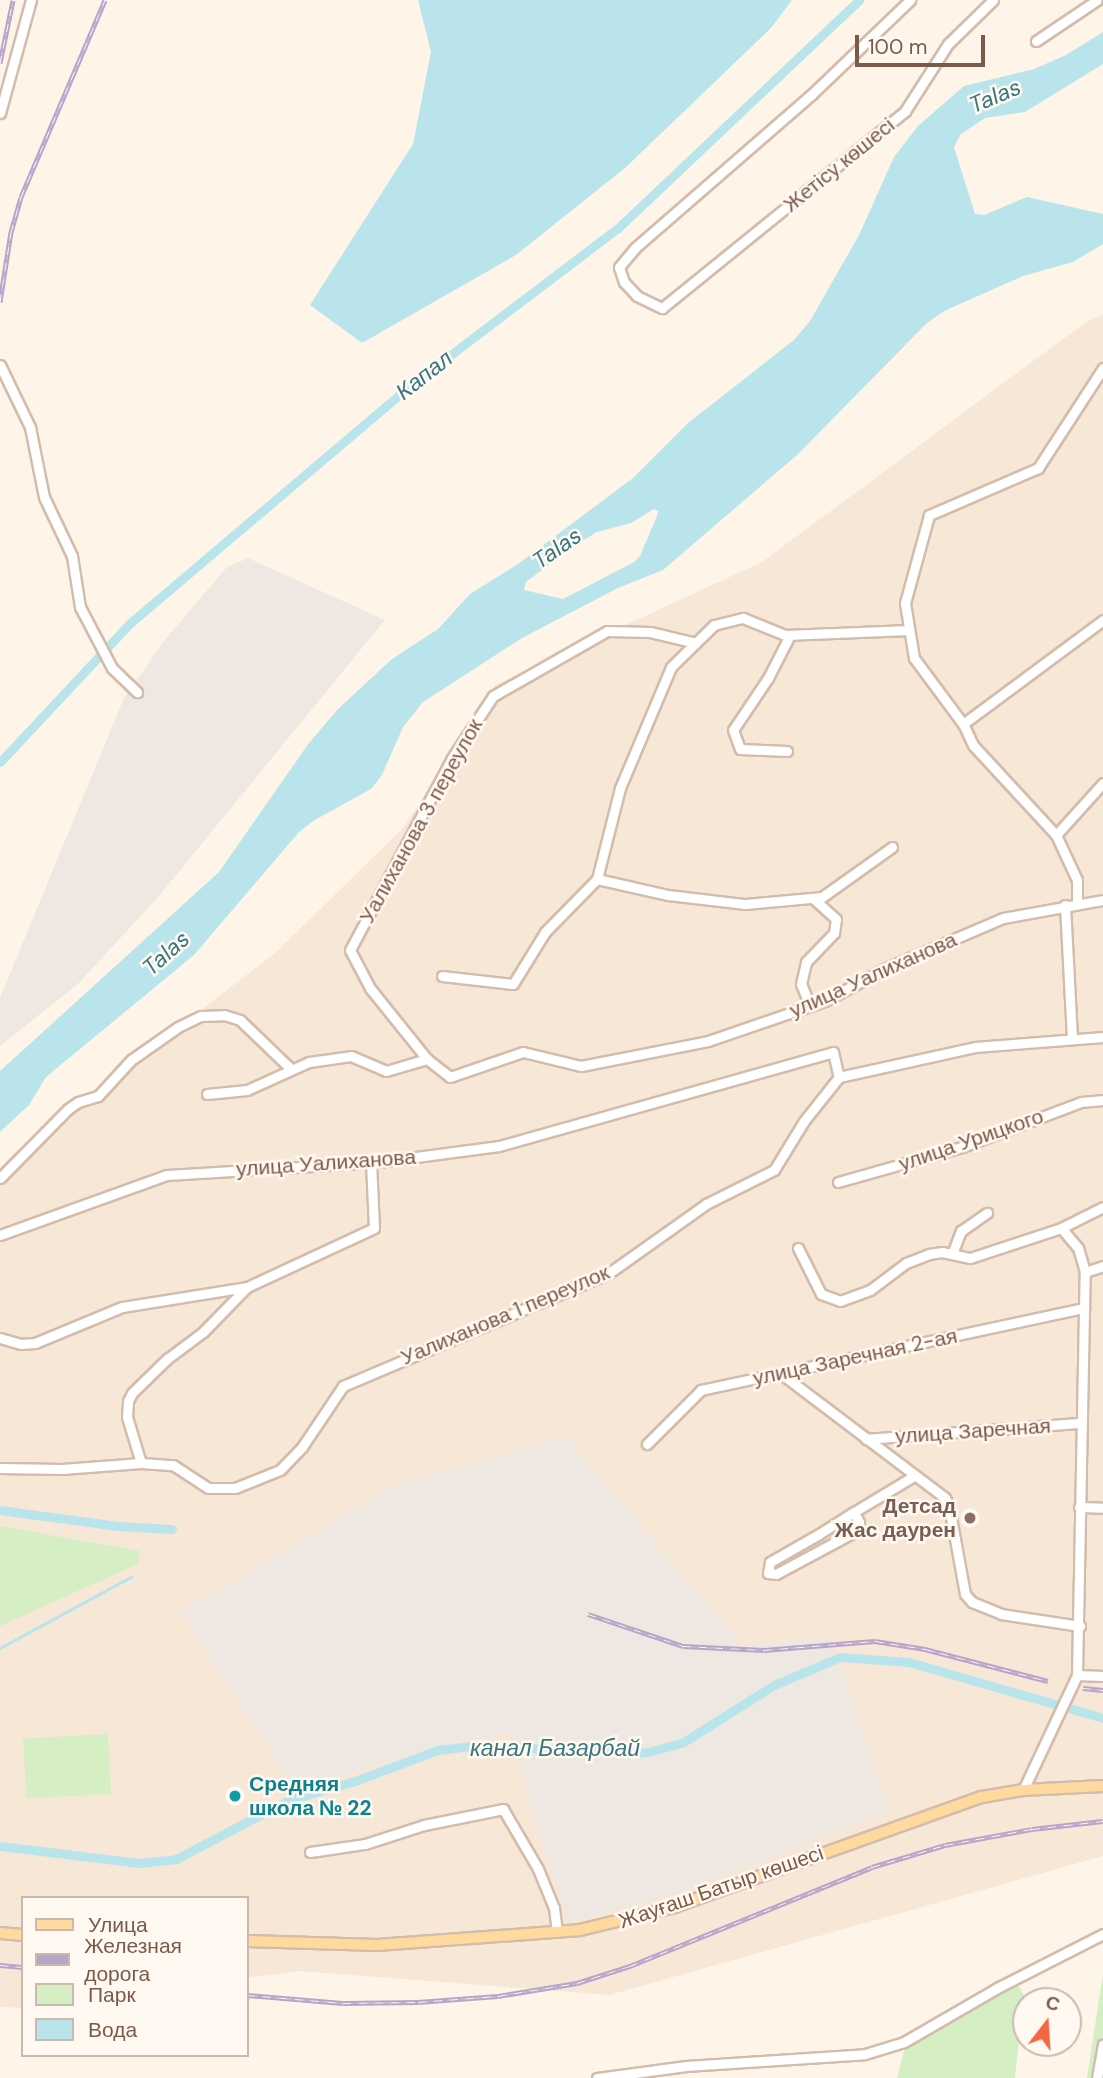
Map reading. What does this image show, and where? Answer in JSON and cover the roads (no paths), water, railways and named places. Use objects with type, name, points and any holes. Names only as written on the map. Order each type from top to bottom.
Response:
[{"type":"main road","name":"Жауғаш Батыр көшесі","points":[[248,1941],[377,1945],[557,1932],[626,1922],[674,1908],[939,1810],[982,1797],[1023,1790],[1103,1786]]},
{"type":"main road","points":[[0,1934],[21,1935]]},
{"type":"street","points":[[0,113],[31,0]]},
{"type":"street","name":"Жетісу көшесі","points":[[909,0],[812,94],[635,248],[619,267],[624,282],[648,304],[662,308],[905,111],[948,44],[993,0]]},
{"type":"street","points":[[1035,41],[1097,0]]},
{"type":"street","points":[[0,365],[30,427],[44,497],[72,556],[80,607],[99,648],[112,668],[137,692]]},
{"type":"street","points":[[1077,904],[1077,880],[1056,835],[973,745],[963,724],[914,658],[905,603],[929,515],[1038,468],[1103,368]]},
{"type":"street","points":[[442,976],[513,984],[545,932],[597,879],[625,776],[671,667],[714,625],[743,618],[789,635],[909,630]]},
{"type":"street","points":[[963,724],[1103,621]]},
{"type":"street","name":"Уалиханова 3 переулок","points":[[427,1059],[369,988],[350,950],[452,758],[493,696],[607,631],[650,632],[696,643]]},
{"type":"street","points":[[787,751],[740,749],[733,730],[768,678],[789,635]]},
{"type":"street","points":[[1056,835],[1103,783]]},
{"type":"street","points":[[597,879],[668,895],[745,904],[813,898],[822,897],[892,848]]},
{"type":"street","points":[[810,1006],[802,984],[806,961],[834,933],[836,919],[813,898]]},
{"type":"street","name":"улица Уалиханова","points":[[427,1059],[450,1077],[523,1052],[581,1066],[708,1041],[810,1006],[884,969],[1003,918],[1103,900]]},
{"type":"street","points":[[1065,905],[1072,1039]]},
{"type":"street","points":[[0,1178],[68,1110],[78,1102],[98,1096],[131,1060],[178,1027],[201,1016],[224,1015],[240,1020],[291,1069]]},
{"type":"street","points":[[839,1077],[975,1047],[1103,1037]]},
{"type":"street","name":"улица Уалиханова","points":[[0,1235],[92,1205],[167,1175],[370,1162],[499,1146],[833,1052],[839,1077]]},
{"type":"street","points":[[207,1094],[247,1090],[291,1069],[351,1056],[386,1071],[427,1059]]},
{"type":"street","name":"Уалиханова 1 переулок","points":[[0,1468],[62,1469],[141,1463],[173,1465],[208,1488],[235,1488],[280,1470],[302,1447],[343,1386],[608,1273],[706,1204],[774,1170],[804,1121],[839,1077]]},
{"type":"street","name":"улица Урицкого","points":[[838,1182],[962,1147],[1081,1102],[1103,1100]]},
{"type":"street","points":[[0,1338],[21,1345],[35,1343],[122,1307],[247,1287],[374,1228],[370,1162]]},
{"type":"street","points":[[798,1248],[821,1294],[834,1301],[870,1290],[906,1263],[929,1254],[952,1254],[970,1258],[1061,1228],[1103,1208]]},
{"type":"street","points":[[952,1254],[961,1231],[987,1213]]},
{"type":"street","name":"улица Заречная","points":[[1023,1790],[1077,1675],[1085,1272],[1078,1248],[1061,1228]]},
{"type":"street","points":[[1085,1272],[1103,1266]]},
{"type":"street","points":[[141,1463],[127,1417],[128,1401],[132,1392],[167,1359],[203,1332],[247,1287]]},
{"type":"street","name":"улица Заречная 2-ая","points":[[646,1444],[701,1390],[1084,1308]]},
{"type":"street","name":"улица Заречная","points":[[780,1373],[938,1492],[949,1506],[965,1594],[972,1602],[1001,1614],[1080,1626]]},
{"type":"street","name":"улица Заречная","points":[[866,1439],[1080,1423]]},
{"type":"street","name":"улица Заречная","points":[[826,1548],[776,1574],[766,1569],[771,1562],[914,1476]]},
{"type":"street","points":[[1079,1507],[1103,1507]]},
{"type":"street","points":[[819,1534],[826,1548],[858,1530],[859,1522],[854,1512]]},
{"type":"street","points":[[1077,1675],[1103,1676]]},
{"type":"street","points":[[310,1852],[365,1844],[425,1825],[503,1809],[538,1868],[554,1908],[557,1932]]},
{"type":"street","points":[[597,2078],[686,2066],[865,2054],[904,2042],[997,1988],[1103,1934]]},
{"type":"street","points":[[1097,2078],[1103,2045]]},
{"type":"water","points":[[418,0],[792,0],[771,28],[625,168],[516,255],[362,343],[310,305],[413,144],[431,52]]},
{"type":"water","name":"Talas","points":[[1103,32],[1103,64],[1025,112],[985,118],[961,134],[954,147],[975,214],[984,215],[1027,197],[1103,214],[1103,244],[1073,262],[1023,276],[944,311],[927,323],[797,455],[663,570],[618,588],[522,638],[423,702],[403,727],[382,775],[371,789],[313,821],[299,832],[194,955],[46,1077],[29,1105],[0,1132],[0,1071],[219,872],[309,743],[338,709],[392,659],[438,629],[470,594],[518,564],[633,478],[688,423],[794,340],[810,321],[859,235],[894,157],[918,126],[964,86],[1034,69],[1066,55]],"holes":[[[654,509],[658,511],[640,556],[634,562],[563,599],[524,590],[526,582],[597,532],[631,523]]]},
{"type":"waterway","name":"Капал","points":[[0,762],[129,624],[407,388],[618,228],[859,0]]},
{"type":"waterway","points":[[0,1510],[118,1526],[172,1529]]},
{"type":"waterway","points":[[0,1648],[131,1577]]},
{"type":"waterway","name":"канал Базарбай","points":[[0,1846],[139,1863],[176,1859],[289,1800],[355,1781],[438,1750],[476,1745],[567,1750],[600,1748],[623,1753],[648,1752],[682,1743],[774,1685],[840,1657],[909,1662],[1103,1718]]},
{"type":"railway","points":[[0,63],[13,0]]},
{"type":"railway","points":[[0,302],[11,232],[21,197],[105,0]]},
{"type":"railway","points":[[588,1614],[683,1646],[764,1650],[875,1641],[925,1649],[1048,1681]]},
{"type":"railway","points":[[1083,1688],[1103,1690]]},
{"type":"railway","points":[[248,1995],[343,2003],[418,2002],[498,1996],[577,1983],[630,1966],[872,1867],[945,1845],[1032,1829],[1103,1821]]},
{"type":"railway","points":[[0,1965],[21,1967]]},
{"type":"place","name":"Детсад Жас даурен","points":[[970,1518]]},
{"type":"place","name":"Средняя школа № 22","points":[[235,1796]]}]
